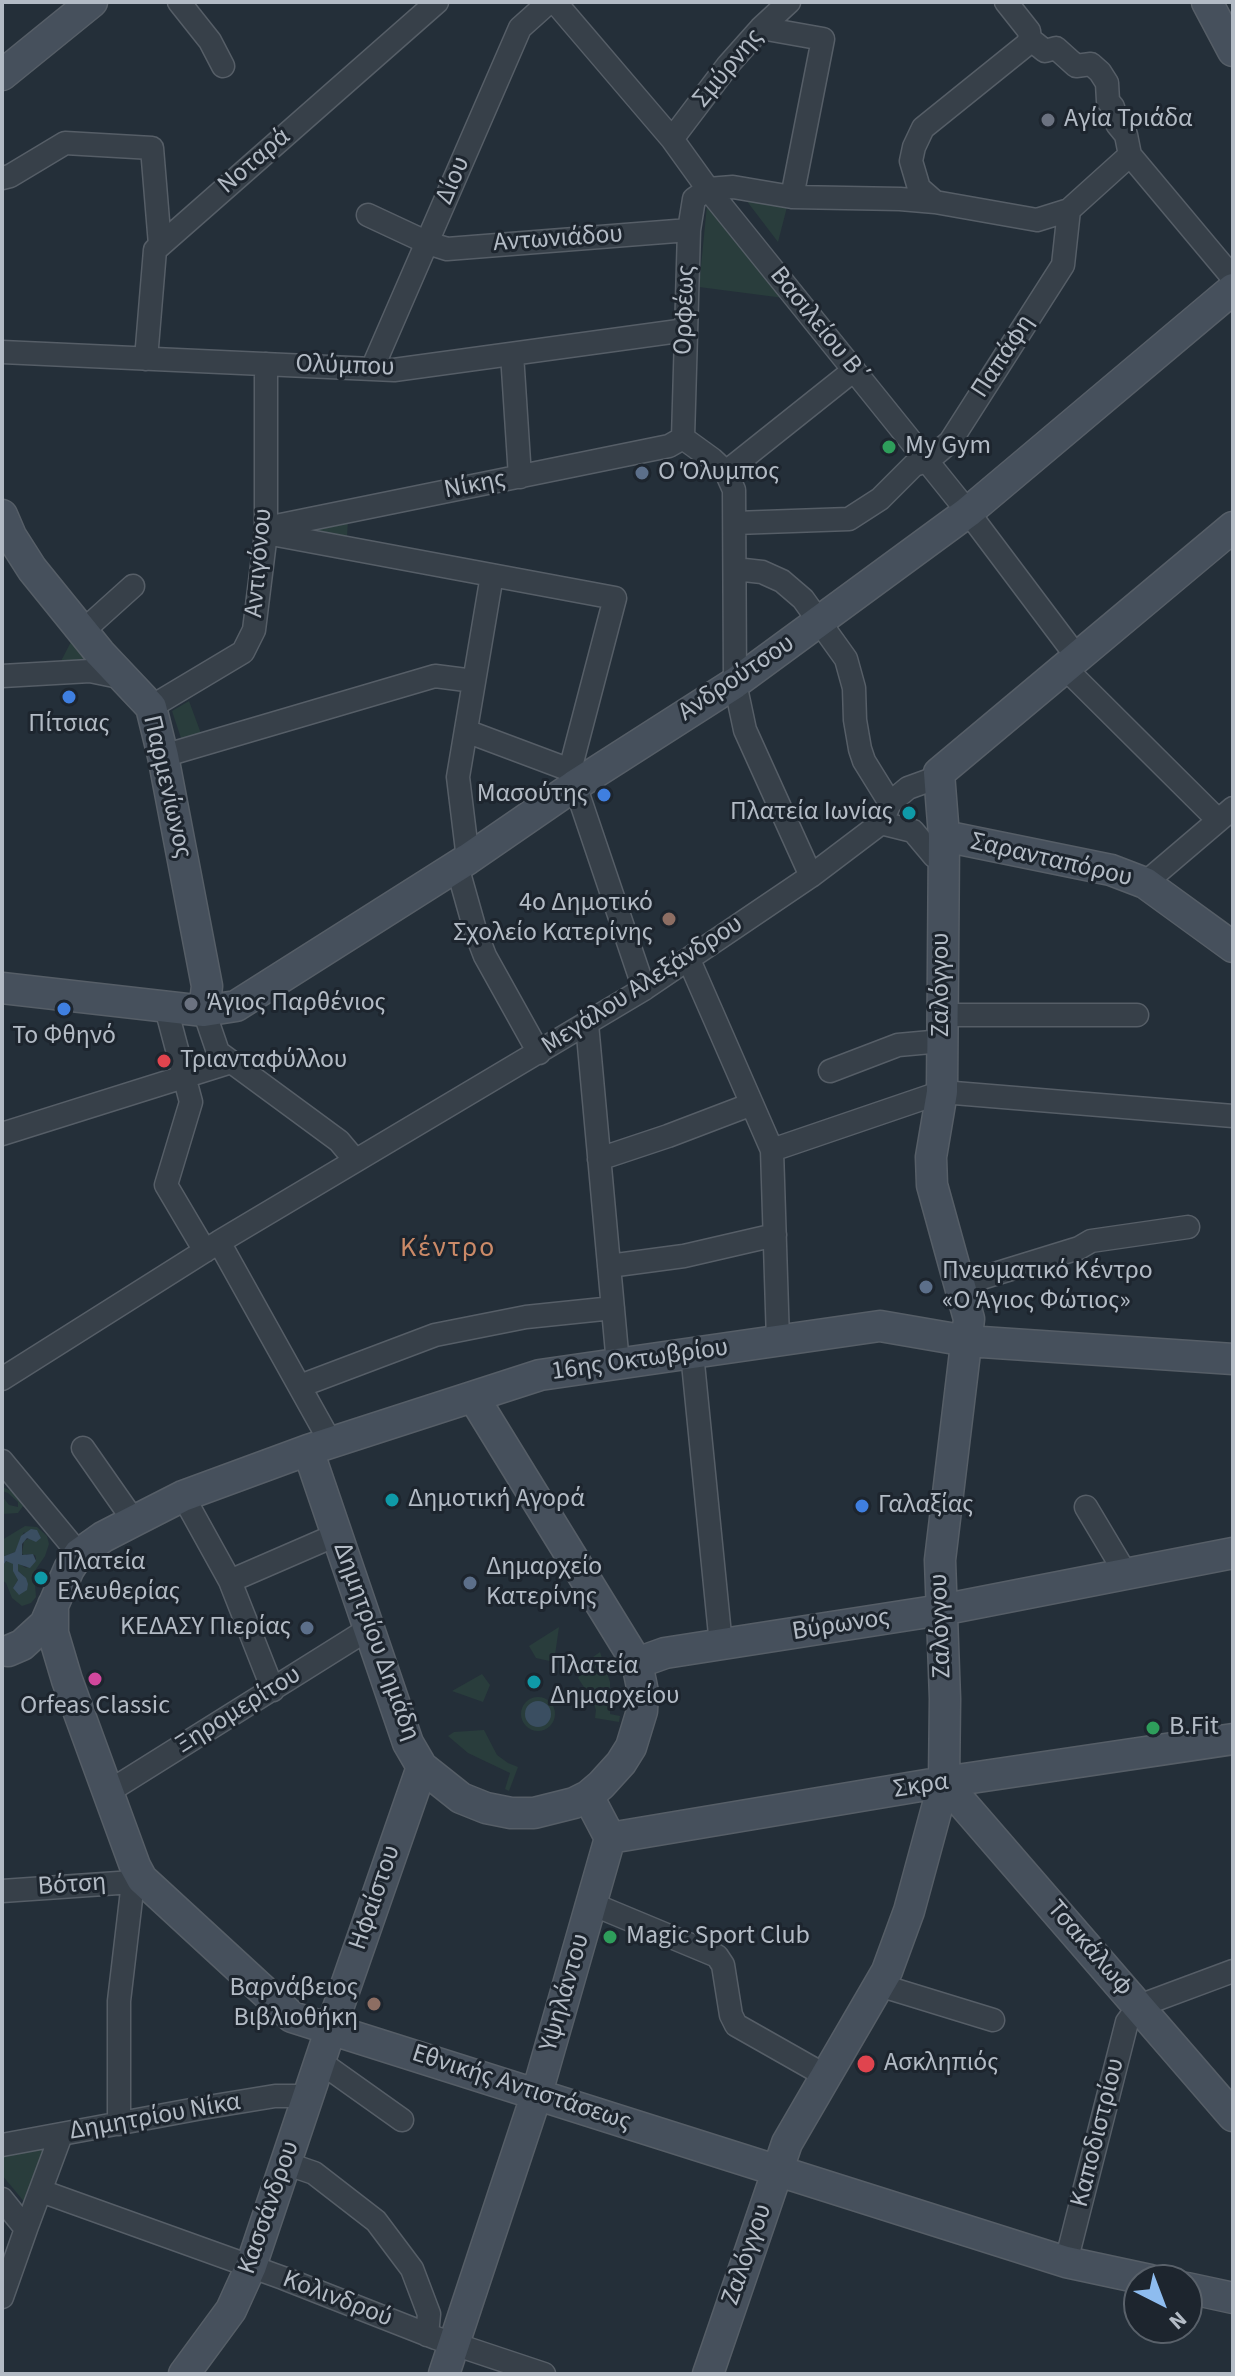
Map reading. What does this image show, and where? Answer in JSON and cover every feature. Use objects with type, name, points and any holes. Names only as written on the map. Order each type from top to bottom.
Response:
[{"type":"street","points":[[2,75],[92,2]]},
{"type":"street","points":[[179,2],[210,41],[223,66]]},
{"type":"street","name":"Νοταρά","points":[[160,245],[437,2]]},
{"type":"street","name":"Δίου","points":[[372,369],[520,28],[549,2]]},
{"type":"street","name":"Βασιλείου Β΄","points":[[555,2],[672,139],[708,189],[968,512],[1071,663],[1226,814]]},
{"type":"street","name":"Σμύρνης","points":[[672,139],[728,65],[789,2]]},
{"type":"street","points":[[935,202],[919,188],[911,161],[914,147],[923,128],[1030,39],[1029,31],[1006,2]]},
{"type":"street","points":[[1207,2],[1233,51]]},
{"type":"street","points":[[761,28],[823,39],[792,197]]},
{"type":"street","points":[[1030,39],[1045,51],[1056,48],[1076,66],[1091,64],[1100,72],[1107,83],[1108,101],[1113,107],[1117,124],[1126,135],[1130,155],[1233,278]]},
{"type":"street","points":[[2,178],[65,143],[152,148],[160,245],[155,250],[146,359]]},
{"type":"street","points":[[708,189],[733,187],[792,197],[935,202],[1037,220],[1069,210],[1130,155]]},
{"type":"street","name":"Ορφέως","points":[[683,438],[689,230],[694,199],[708,189]]},
{"type":"street","name":"Παπάφη","points":[[735,523],[849,519],[880,499],[914,465],[927,461],[950,442],[1063,265],[1069,210]]},
{"type":"street","name":"Αντωνιάδου","points":[[368,215],[447,249],[689,230]]},
{"type":"street","name":"Ανδρούτσου","points":[[2,988],[204,1011],[236,1006],[462,862],[572,778],[735,683],[968,512],[1233,289]]},
{"type":"street","name":"Ολύμπου","points":[[2,352],[394,370],[686,330]]},
{"type":"street","points":[[512,354],[520,477]]},
{"type":"street","name":"Αντιγόνου","points":[[151,707],[243,652],[254,630],[266,530],[266,364]]},
{"type":"street","points":[[726,472],[854,370]]},
{"type":"street","points":[[683,438],[726,472],[734,490],[735,683],[745,730],[811,876]]},
{"type":"street","name":"Νίκης","points":[[266,530],[669,446],[683,438]]},
{"type":"street","name":"Παρμενίωνος","points":[[2,515],[32,569],[151,707],[207,986],[204,1011]]},
{"type":"street","name":"Μεγάλου Αλεξάνδρου","points":[[2,1379],[355,1160],[644,989],[811,876],[885,813],[908,788],[939,773],[1233,527]]},
{"type":"street","points":[[266,530],[615,598],[572,778],[644,989]]},
{"type":"street","points":[[735,569],[762,572],[782,581],[803,599],[821,621],[846,659],[854,688],[860,749],[885,813],[913,831],[934,856],[944,846],[939,773]]},
{"type":"street","points":[[492,575],[458,777],[462,862],[475,930],[485,956],[539,1053]]},
{"type":"street","points":[[83,631],[133,586]]},
{"type":"street","points":[[2,676],[90,671],[124,678]]},
{"type":"street","points":[[163,756],[435,676],[474,681]]},
{"type":"street","points":[[466,731],[572,778]]},
{"type":"street","points":[[1145,883],[1226,814]]},
{"type":"street","name":"Σαρανταπόρου","points":[[944,846],[1111,870],[1145,883],[1233,947]]},
{"type":"street","name":"Ζαλόγγου","points":[[708,2374],[787,2143],[887,1971],[909,1911],[941,1793],[945,1699],[940,1560],[969,1319],[932,1185],[931,1157],[942,1092],[944,846]]},
{"type":"street","points":[[689,960],[772,1150],[778,1341]]},
{"type":"street","points":[[166,1008],[191,1102],[166,1185],[212,1247],[300,1386],[320,1447]]},
{"type":"street","points":[[204,1011],[218,1052],[339,1141],[355,1160]]},
{"type":"street","points":[[830,1071],[942,1028],[1137,1015]]},
{"type":"street","points":[[587,1024],[618,1364]]},
{"type":"street","points":[[2,1134],[231,1062]]},
{"type":"street","points":[[772,1150],[942,1092],[1233,1116]]},
{"type":"street","points":[[599,1159],[752,1104]]},
{"type":"street","points":[[959,1285],[1079,1248],[1091,1241],[1188,1227]]},
{"type":"street","points":[[609,1266],[684,1256],[775,1235]]},
{"type":"street","points":[[300,1386],[435,1335],[526,1317],[613,1308]]},
{"type":"street","name":"16ης Οκτωβρίου","points":[[79,1554],[103,1537],[183,1496],[320,1447],[540,1375],[880,1326],[967,1341],[1233,1359]]},
{"type":"street","points":[[692,1353],[721,1645]]},
{"type":"street","name":"Δημητρίου Δημάδη","points":[[320,1447],[336,1535],[408,1743],[422,1767],[461,1798],[486,1808],[534,1813],[557,1808],[588,1796],[621,1763],[634,1738],[642,1711],[643,1692],[637,1663],[474,1398]]},
{"type":"street","points":[[83,1448],[134,1521]]},
{"type":"street","points":[[2,1461],[79,1554],[69,1569],[45,1624],[22,1645],[5,1650]]},
{"type":"street","points":[[183,1496],[230,1581],[273,1690]]},
{"type":"street","points":[[1086,1507],[1126,1574]]},
{"type":"street","points":[[230,1581],[336,1535]]},
{"type":"street","name":"Βύρωνος","points":[[637,1663],[665,1653],[941,1610],[1233,1553]]},
{"type":"street","name":"Εθνικής Αντιστάσεως","points":[[53,1605],[53,1633],[67,1680],[135,1866],[137,1880],[292,2017],[1066,2262],[1123,2274]]},
{"type":"street","name":"Ξηρομερίτου","points":[[108,1792],[370,1628]]},
{"type":"street","points":[[5,1650],[67,1680]]},
{"type":"street","name":"Σκρα","points":[[610,1838],[941,1793],[1233,1739]]},
{"type":"street","name":"Ηφαίστου","points":[[330,2028],[422,1767]]},
{"type":"street","name":"Τσακάλωφ","points":[[941,1793],[971,1814],[1233,2116]]},
{"type":"street","points":[[588,1796],[610,1838]]},
{"type":"street","name":"Υψηλάντου","points":[[450,2358],[537,2093],[610,1838]]},
{"type":"street","points":[[119,2124],[119,2001],[137,1880]]},
{"type":"street","name":"Βότση","points":[[2,1891],[137,1880]]},
{"type":"street","points":[[592,1904],[717,1956],[723,1965],[731,2015],[736,2025],[826,2076]]},
{"type":"street","points":[[1139,2006],[1233,1971]]},
{"type":"street","points":[[879,1985],[993,2020]]},
{"type":"street","name":"Καποδιστρίου","points":[[1066,2262],[1127,2022],[1139,2006]]},
{"type":"street","points":[[292,2017],[310,2049],[313,2080],[402,2120]]},
{"type":"street","name":"Κασσάνδρου","points":[[184,2374],[231,2310],[251,2266],[330,2028]]},
{"type":"street","name":"Δημητρίου Νίκα","points":[[2,2145],[275,2096],[313,2080]]},
{"type":"street","points":[[2,2297],[61,2135]]},
{"type":"street","points":[[285,2163],[314,2173],[376,2221],[412,2269],[450,2358]]},
{"type":"street","name":"Κολινδρού","points":[[41,2191],[251,2266],[450,2358],[544,2374]]},
{"type":"street","points":[[2,2199],[26,2229]]},
{"type":"street","points":[[1203,2291],[1233,2298]]},
{"type":"green space","points":[[746,200],[787,207],[778,242]]},
{"type":"green space","points":[[707,205],[784,298],[699,287]]},
{"type":"green space","points":[[348,519],[347,537],[301,529]]},
{"type":"green space","points":[[74,636],[99,664],[59,665]]},
{"type":"green space","points":[[189,701],[203,739],[183,744],[172,711]]},
{"type":"green space","points":[[2,1487],[17,1493],[23,1502],[18,1513],[2,1514],[2,1496],[9,1505],[18,1507],[18,1502],[2,1491]]},
{"type":"green space","points":[[25,1526],[37,1527],[47,1536],[49,1544],[34,1572],[36,1597],[22,1606],[12,1598],[2,1580],[3,1564],[9,1560],[13,1564],[18,1580],[13,1588],[24,1576],[18,1571],[18,1563],[26,1568],[36,1561],[35,1555],[24,1556],[22,1553],[24,1541],[30,1538],[24,1532],[15,1552],[2,1557],[2,1540]]},
{"type":"green space","points":[[559,1627],[554,1662],[536,1658],[529,1646]]},
{"type":"green space","points":[[600,1652],[610,1682],[610,1714],[620,1716],[619,1722],[595,1718],[593,1701],[578,1678]]},
{"type":"green space","points":[[482,1674],[490,1685],[483,1702],[452,1691]]},
{"type":"green space","points":[[538,1697],[550,1702],[555,1714],[550,1726],[538,1731],[526,1726],[521,1714],[526,1702]]},
{"type":"green space","points":[[484,1730],[497,1755],[518,1767],[509,1791],[505,1789],[510,1773],[468,1753],[448,1736],[454,1732]]},
{"type":"green space","points":[[47,2143],[26,2204],[2,2175],[2,2154]]},
{"type":"water","points":[[31,1529],[37,1530],[41,1538],[36,1542],[27,1538],[22,1544],[22,1555],[33,1554],[36,1561],[30,1568],[18,1564],[18,1571],[28,1584],[27,1590],[19,1595],[13,1588],[18,1580],[13,1564],[6,1561],[2,1567],[2,1557],[15,1552],[21,1536]]},
{"type":"water","points":[[538,1701],[547,1705],[551,1714],[547,1723],[538,1727],[529,1723],[525,1714],[529,1705]]},
{"type":"place","name":"Αγία Τριάδα","points":[[1048,120]]},
{"type":"place","name":"My Gym","points":[[889,447]]},
{"type":"place","name":"Ο Όλυμπος","points":[[642,473]]},
{"type":"place","name":"Πίτσιας","points":[[69,697]]},
{"type":"place","name":"Μασούτης","points":[[604,795]]},
{"type":"place","name":"Πλατεία Ιωνίας","points":[[909,813]]},
{"type":"place","name":"4ο Δημοτικό Σχολείο Κατερίνης","points":[[669,919]]},
{"type":"place","name":"Άγιος Παρθένιος","points":[[191,1004]]},
{"type":"place","name":"Το Φθηνό","points":[[64,1009]]},
{"type":"place","name":"Τριανταφύλλου","points":[[164,1061]]},
{"type":"place","name":"Πνευματικό Κέντρο «Ο Άγιος Φώτιος»","points":[[926,1287]]},
{"type":"place","name":"Δημοτική Αγορά","points":[[392,1500]]},
{"type":"place","name":"Γαλαξίας","points":[[862,1506]]},
{"type":"place","name":"Πλατεία Ελευθερίας","points":[[41,1578]]},
{"type":"place","name":"Δημαρχείο Κατερίνης","points":[[470,1583]]},
{"type":"place","name":"ΚΕΔΑΣΥ Πιερίας","points":[[307,1628]]},
{"type":"place","name":"Orfeas Classic","points":[[95,1679]]},
{"type":"place","name":"Πλατεία Δημαρχείου","points":[[534,1682]]},
{"type":"place","name":"B.Fit","points":[[1153,1728]]},
{"type":"place","name":"Magic Sport Club","points":[[610,1937]]},
{"type":"place","name":"Βαρνάβειος Βιβλιοθήκη","points":[[374,2004]]},
{"type":"place","name":"Ασκληπιός","points":[[866,2064]]},
{"type":"district","name":"Κέντρο","points":[[448,1250]]}]
